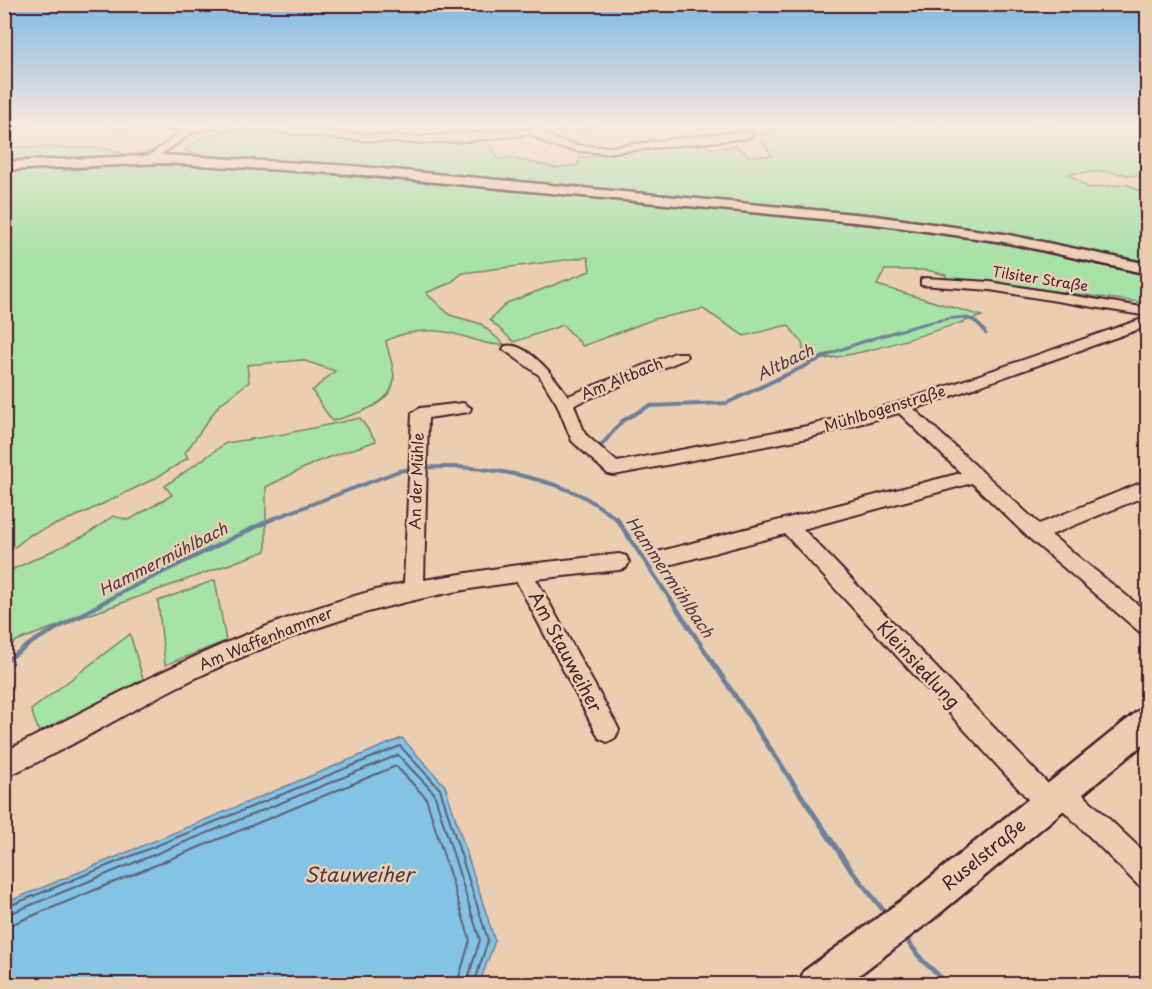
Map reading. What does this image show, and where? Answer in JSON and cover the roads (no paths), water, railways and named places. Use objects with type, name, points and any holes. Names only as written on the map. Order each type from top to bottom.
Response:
[{"type":"main road","points":[[353,171],[808,212],[1004,238],[1148,268]]},
{"type":"main road","name":"Ruselstraße","points":[[817,984],[921,907],[1148,721]]},
{"type":"street","name":"Tilsiter Straße","points":[[926,282],[990,286],[1148,312]]},
{"type":"street","name":"Mühlbogenstraße","points":[[565,403],[578,437],[614,469],[807,432],[902,407],[1148,321]]},
{"type":"street","points":[[510,349],[544,372],[565,403]]},
{"type":"street","name":"Am Altbach","points":[[565,403],[680,356]]},
{"type":"street","points":[[902,407],[1036,533],[1148,626]]},
{"type":"street","name":"An der Mühle","points":[[414,591],[420,413],[463,408]]},
{"type":"street","points":[[665,558],[974,476]]},
{"type":"street","points":[[1036,533],[1148,487]]},
{"type":"street","name":"Kleinsiedlung","points":[[789,526],[1054,797],[1148,875]]},
{"type":"street","name":"Am Waffenhammer","points":[[4,765],[190,669],[291,626],[334,611],[414,591],[619,562]]},
{"type":"street","name":"Am Stauweiher","points":[[523,574],[607,730]]},
{"type":"water","name":"Stauweiher","points":[[402,738],[445,786],[495,941],[479,984],[5,984],[5,903]]},
{"type":"waterway","name":"Altbach","points":[[825,356],[895,332],[954,318],[975,321],[986,334]]},
{"type":"waterway","name":"Altbach","points":[[600,447],[622,421],[649,406],[727,403],[828,355]]},
{"type":"waterway","name":"Hammermühlbach","points":[[422,468],[461,467],[520,475],[582,496],[616,518]]},
{"type":"waterway","name":"Hammermühlbach","points":[[270,520],[399,471],[412,469]]},
{"type":"waterway","name":"Hammermühlbach","points":[[4,662],[34,641],[126,590],[274,518]]},
{"type":"waterway","name":"Hammermühlbach","points":[[616,518],[756,727]]},
{"type":"waterway","name":"Hammermühlbach","points":[[755,726],[849,867],[887,915]]},
{"type":"waterway","name":"Hammermühlbach","points":[[903,935],[922,960],[948,984]]}]
